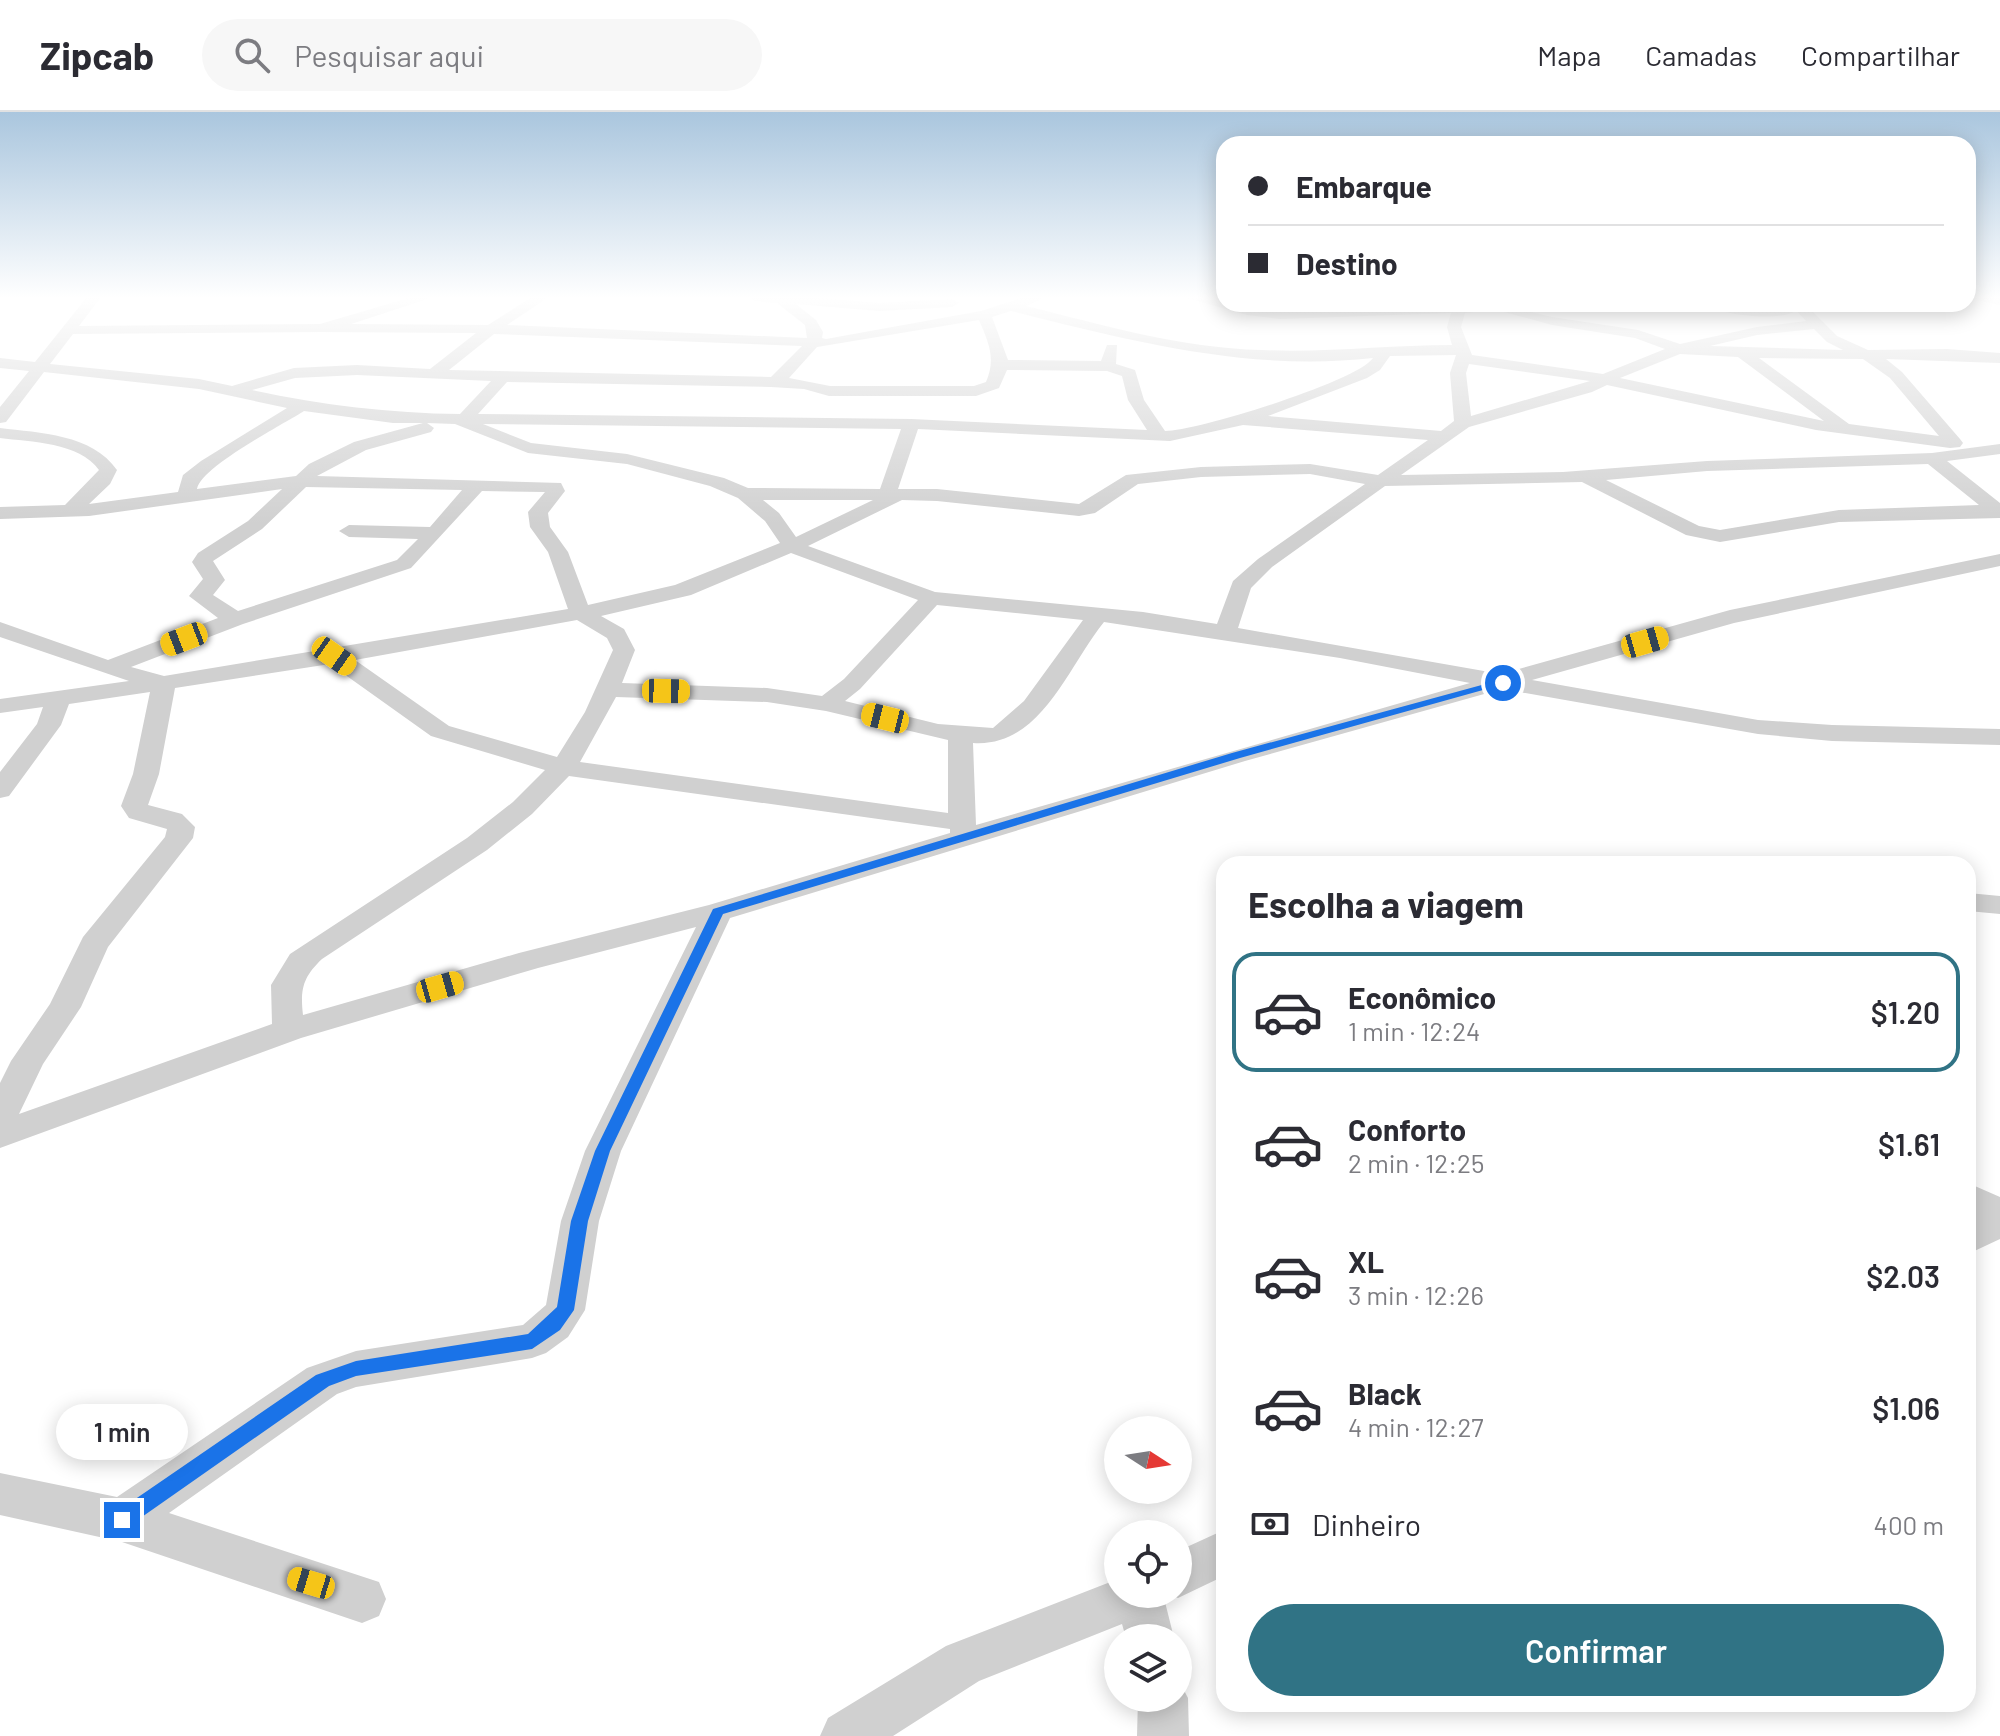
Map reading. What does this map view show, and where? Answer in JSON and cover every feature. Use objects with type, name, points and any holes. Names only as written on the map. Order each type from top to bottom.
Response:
[{"type":"street","points":[[0,418],[34,373]]},
{"type":"street","points":[[108,373],[236,390],[301,406],[393,418],[456,422],[555,419],[911,424],[1159,435],[1195,432],[1243,420],[1365,373]]},
{"type":"street","points":[[236,390],[268,379],[304,373]]},
{"type":"street","points":[[367,373],[771,382],[805,384],[829,391],[976,391],[993,385],[998,373]]},
{"type":"street","points":[[771,382],[779,380],[786,373]]},
{"type":"street","points":[[1128,373],[1136,400],[1159,435]]},
{"type":"street","points":[[1458,373],[1463,423]]},
{"type":"street","points":[[1573,373],[1848,430],[1999,451]]},
{"type":"street","points":[[1225,633],[1241,586],[1265,563],[1442,436],[1463,423],[1567,395],[1620,373]]},
{"type":"street","points":[[1770,373],[1848,430]]},
{"type":"street","points":[[1866,373],[1896,375]]},
{"type":"street","points":[[1893,373],[1954,443]]},
{"type":"street","points":[[235,619],[200,596],[214,580],[202,562],[213,551],[255,525],[315,468],[360,446],[456,422],[503,377]]},
{"type":"street","points":[[186,499],[190,479],[207,465],[301,406]]},
{"type":"street","points":[[108,668],[235,619],[404,564],[484,485],[516,465],[555,419]]},
{"type":"street","points":[[1243,420],[1442,436]]},
{"type":"street","points":[[456,422],[528,448],[627,459],[680,470],[745,494],[969,497],[1079,510],[1088,509],[1133,479],[1188,473],[1310,469],[1382,481],[1583,476],[1707,466],[1932,458],[1999,451]]},
{"type":"street","points":[[0,706],[334,656],[580,613],[683,590],[856,517],[893,495],[911,424]]},
{"type":"street","points":[[0,433],[68,445],[105,461],[108,470],[103,480],[69,512]]},
{"type":"street","points":[[1932,458],[1998,511]]},
{"type":"street","points":[[1583,476],[1693,531],[1720,536],[1839,516],[1998,511]]},
{"type":"street","points":[[0,513],[69,512],[186,499],[299,481],[554,487],[556,491],[538,512],[538,520],[558,552],[580,613],[616,634],[624,650],[608,690],[562,767],[533,799],[459,855],[317,950],[294,969],[285,985],[289,1030]]},
{"type":"street","points":[[745,494],[772,517],[792,545],[932,598],[1099,614],[1225,633],[1758,727],[1832,733],[2000,737]]},
{"type":"street","points":[[349,531],[435,533]]},
{"type":"street","points":[[0,1135],[289,1030],[530,960],[718,912],[964,830],[1503,683],[1730,617],[2000,560]]},
{"type":"street","points":[[827,704],[863,673],[932,598]]},
{"type":"street","points":[[608,690],[767,695],[827,704],[983,737],[1000,734],[1012,727],[1041,695],[1072,645],[1099,614]]},
{"type":"street","points":[[0,629],[108,668],[164,683]]},
{"type":"street","points":[[334,656],[440,731],[562,767],[964,830]]},
{"type":"street","points":[[0,1118],[28,1061],[65,1007],[94,944],[179,838],[181,827],[172,820],[139,812],[134,806],[146,774],[164,683]]},
{"type":"street","points":[[0,790],[49,725],[59,697]]},
{"type":"street","points":[[960,734],[964,830]]},
{"type":"street","points":[[1976,903],[2000,905]]},
{"type":"street","points":[[122,1520],[322,1381],[356,1369],[532,1341],[554,1325],[565,1310],[580,1221],[603,1151],[718,912]]},
{"type":"street","points":[[1976,1201],[2000,1214]]},
{"type":"street","points":[[1976,1234],[2000,1221]]},
{"type":"street","points":[[0,1494],[122,1520],[362,1599]]},
{"type":"street","points":[[1192,1568],[1216,1556]]},
{"type":"street","points":[[846,1736],[963,1663],[1104,1608]]},
{"type":"street","points":[[1163,1712],[1163,1736]]},
{"type":"route","points":[[122,1520],[322,1381],[356,1369],[532,1341],[554,1325],[565,1310],[571,1291],[580,1221],[603,1151],[718,912],[1236,756],[1503,683]]}]
